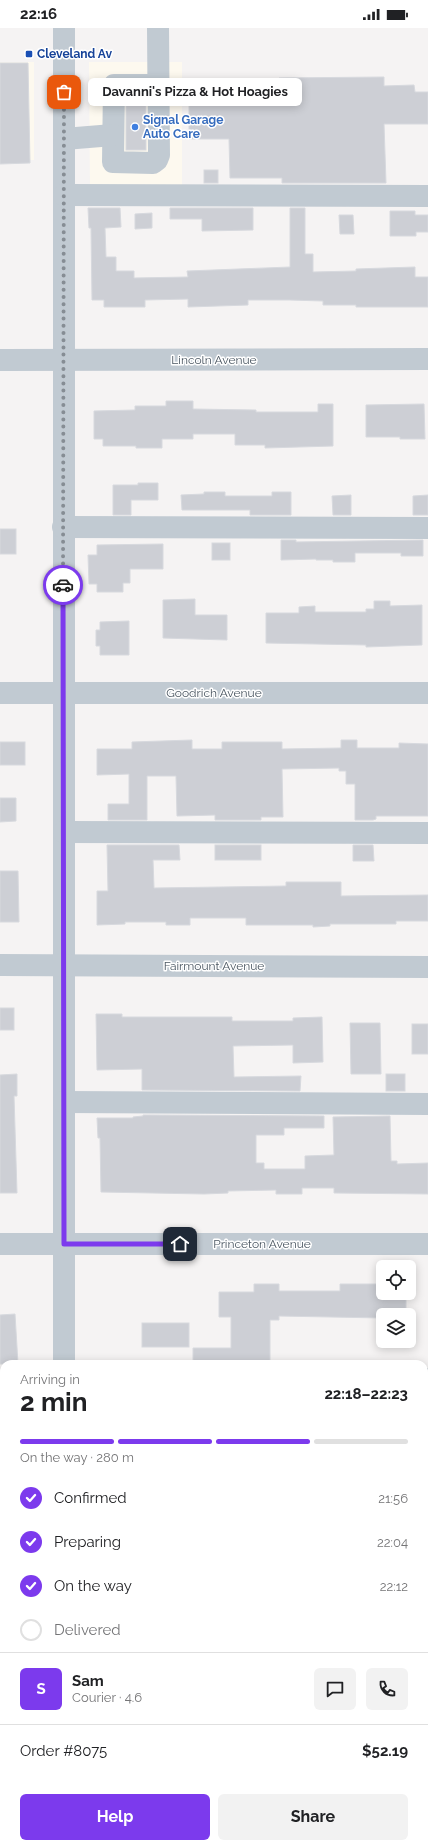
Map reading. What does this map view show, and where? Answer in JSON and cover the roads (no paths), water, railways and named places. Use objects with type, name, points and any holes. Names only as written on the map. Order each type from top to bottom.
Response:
[{"type":"street","points":[[64,28],[64,1360]]},
{"type":"street","points":[[158,28],[159,85],[159,155],[157,160],[153,163],[113,162],[114,85],[159,85]]},
{"type":"street","points":[[64,138],[113,135]]},
{"type":"street","points":[[64,196],[428,196]]},
{"type":"street","name":"Lincoln Avenue","points":[[0,360],[428,360]]},
{"type":"street","points":[[63,527],[428,528]]},
{"type":"street","name":"Goodrich Avenue","points":[[0,693],[428,693]]},
{"type":"street","points":[[64,832],[428,833]]},
{"type":"street","name":"Fairmount Avenue","points":[[0,965],[428,966]]},
{"type":"street","points":[[64,1102],[428,1104]]},
{"type":"street","name":"Princeton Avenue","points":[[0,1244],[428,1244]]},
{"type":"place","name":"Cleveland Av","points":[[29,54]]},
{"type":"place","name":"Davanni's Pizza & Hot Hoagies","points":[[64,92]]},
{"type":"place","name":"Signal Garage Auto Care","points":[[135,127]]}]
